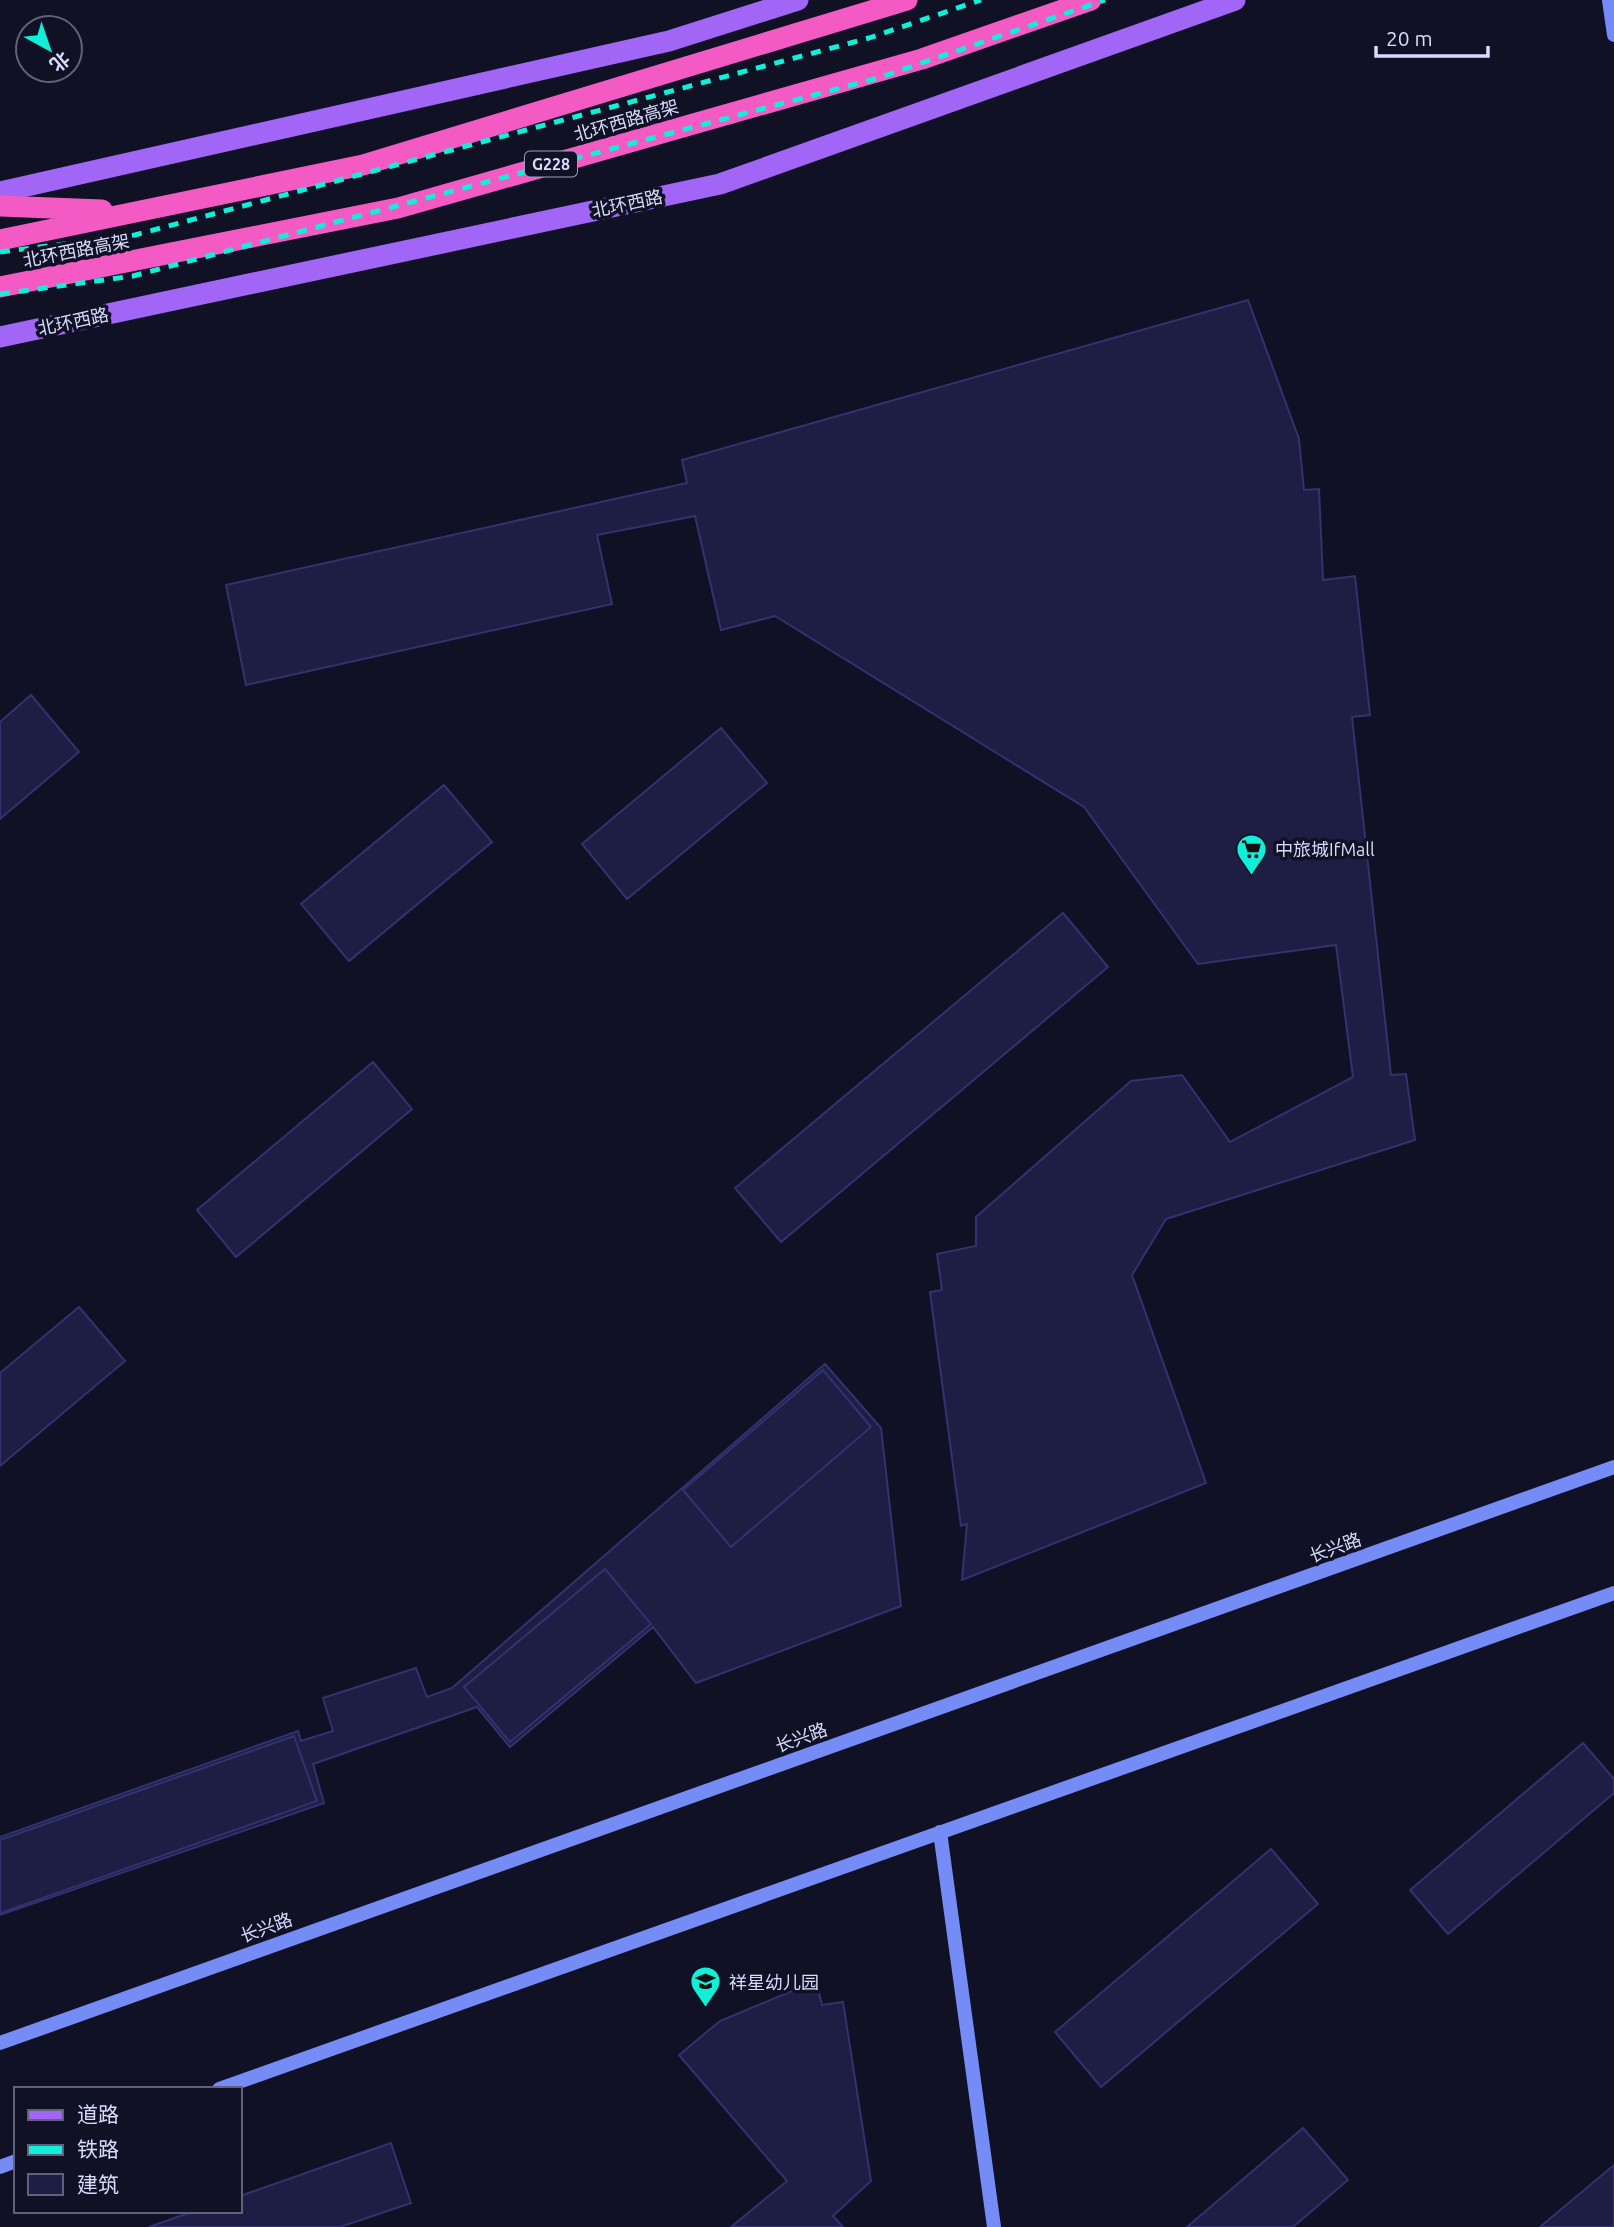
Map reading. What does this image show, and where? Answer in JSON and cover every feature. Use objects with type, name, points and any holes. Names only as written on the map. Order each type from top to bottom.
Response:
[{"type":"highway","name":"北环西路高架","points":[[0,240],[363,165],[907,0]]},
{"type":"highway","name":"北环西路高架","points":[[0,287],[398,208],[922,59],[1091,0]]},
{"type":"highway","points":[[0,206],[135,212]]},
{"type":"main road","points":[[0,192],[669,41],[798,0]]},
{"type":"main road","name":"北环西路","points":[[0,337],[720,184],[1235,0]]},
{"type":"main road","points":[[1609,0],[1614,35]]},
{"type":"main road","name":"长兴路","points":[[0,2043],[1614,1467]]},
{"type":"main road","points":[[225,2087],[1614,1593]]},
{"type":"main road","points":[[940,1832],[994,2227]]},
{"type":"building","name":"中旅城IfMall","points":[[1248,300],[1299,439],[1304,490],[1319,489],[1323,580],[1355,576],[1370,715],[1352,717],[1391,1075],[1406,1074],[1415,1140],[1166,1219],[1132,1275],[1206,1483],[962,1580],[967,1524],[961,1526],[930,1292],[942,1290],[937,1254],[976,1246],[976,1217],[1131,1081],[1182,1075],[1230,1142],[1353,1077],[1336,945],[1198,964],[1084,807],[775,616],[721,630],[695,516],[597,535],[612,604],[246,685],[226,585],[687,483],[682,460]]},
{"type":"building","points":[[31,695],[79,752],[0,819],[0,722]]},
{"type":"building","points":[[721,728],[767,783],[627,899],[582,844]]},
{"type":"building","points":[[444,785],[492,842],[349,961],[301,904]]},
{"type":"building","points":[[1063,913],[1108,967],[781,1242],[735,1188]]},
{"type":"building","points":[[373,1062],[412,1109],[236,1257],[197,1210]]},
{"type":"building","points":[[79,1307],[125,1361],[0,1466],[0,1373]]},
{"type":"building","points":[[825,1364],[881,1428],[901,1606],[696,1683],[653,1627],[510,1747],[477,1707],[313,1764],[324,1803],[0,1915],[0,1837],[298,1731],[301,1741],[333,1731],[323,1698],[416,1668],[427,1697],[452,1688]]},
{"type":"building","points":[[823,1370],[871,1427],[731,1547],[683,1490]]},
{"type":"building","points":[[605,1569],[651,1624],[510,1742],[464,1687]]},
{"type":"building","points":[[294,1736],[317,1801],[0,1913],[0,1840]]},
{"type":"building","points":[[1583,1743],[1614,1779],[1614,1793],[1448,1934],[1410,1890]]},
{"type":"building","points":[[1271,1849],[1318,1904],[1101,2087],[1055,2032]]},
{"type":"building","points":[[816,1981],[822,2005],[843,2002],[871,2181],[833,2216],[843,2227],[731,2227],[787,2181],[679,2055],[720,2021]]},
{"type":"building","points":[[1303,2128],[1348,2180],[1293,2227],[1187,2227]]},
{"type":"building","points":[[391,2143],[411,2203],[340,2227],[149,2227],[188,2213],[242,2213],[242,2195]]},
{"type":"building","points":[[1614,2165],[1614,2227],[1540,2227]]},
{"type":"railway","points":[[0,252],[135,235],[869,38],[981,0]]},
{"type":"railway","points":[[0,294],[133,276],[878,78],[1105,0]]},
{"type":"place","name":"中旅城IfMall","points":[[1252,876]]},
{"type":"place","name":"祥星幼儿园","points":[[706,2009]]}]
